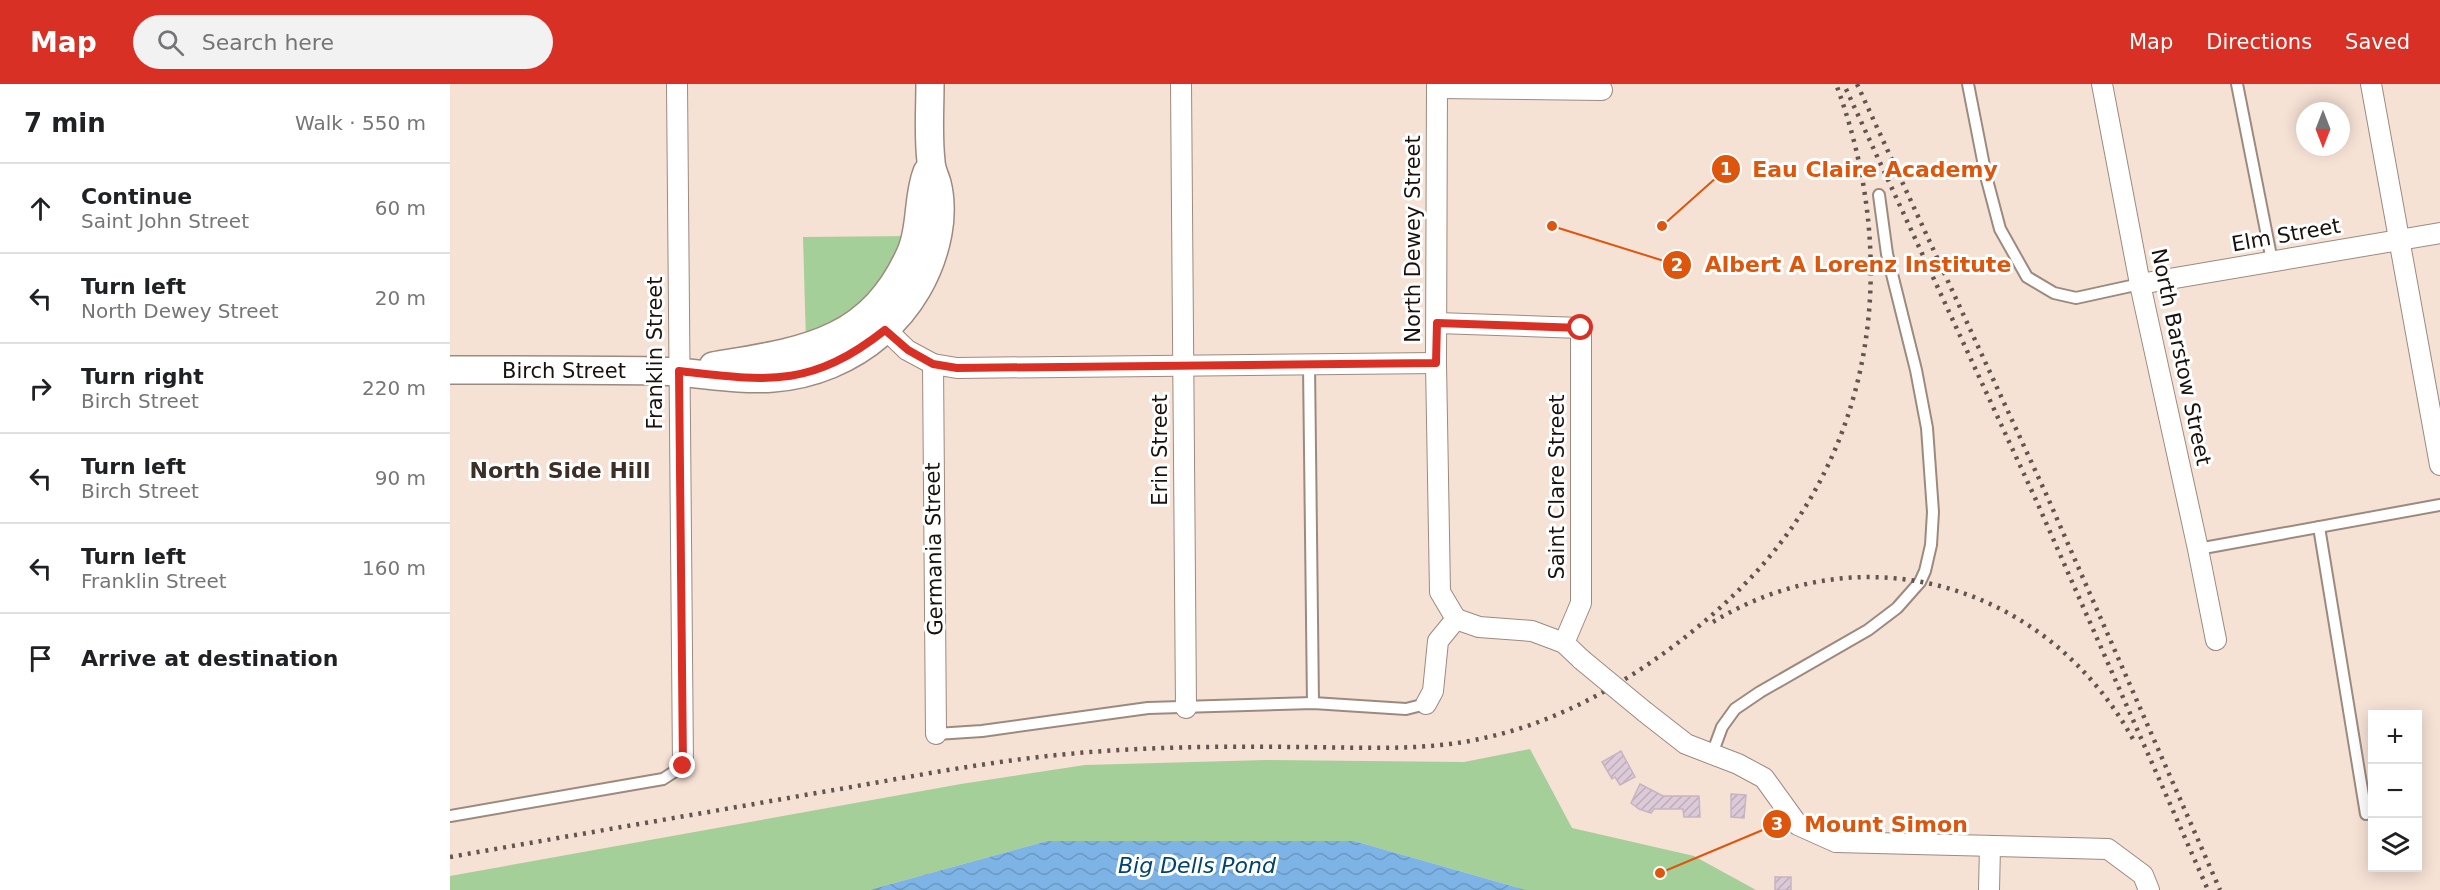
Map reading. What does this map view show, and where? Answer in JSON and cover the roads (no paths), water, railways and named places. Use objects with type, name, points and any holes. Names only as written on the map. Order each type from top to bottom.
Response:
[{"type":"main road","points":[[876,321],[879,302],[900,273],[917,233],[924,180],[931,164],[930,84]]},
{"type":"main road","name":"Birch Street","points":[[450,370],[679,371],[799,351],[876,321]]},
{"type":"street","name":"Franklin Street","points":[[677,84],[683,766]]},
{"type":"street","name":"Erin Street","points":[[1181,84],[1186,708]]},
{"type":"street","name":"North Barstow Street","points":[[2102,84],[2140,284],[2216,640]]},
{"type":"street","points":[[2371,84],[2440,465]]},
{"type":"street","points":[[1437,86],[1602,90]]},
{"type":"street","name":"North Dewey Street","points":[[1437,86],[1436,363],[1440,592],[1456,619]]},
{"type":"street","name":"Elm Street","points":[[2140,284],[2440,233]]},
{"type":"street","points":[[876,321],[908,350],[933,364],[957,368],[1436,363]]},
{"type":"street","name":"Saint Clare Street","points":[[1437,323],[1581,328],[1581,603],[1564,643]]},
{"type":"street","name":"Germania Street","points":[[933,364],[936,734]]},
{"type":"street","points":[[1426,704],[1433,691],[1438,641],[1456,619],[1479,627],[1532,631],[1564,643],[1686,744],[1764,778],[1798,825],[1836,842],[2108,849],[2143,875],[2148,890]]},
{"type":"street","points":[[1989,890],[1990,846]]},
{"type":"lane","points":[[1968,84],[1986,176],[2000,229],[2027,277],[2054,293],[2076,298],[2140,284]]},
{"type":"lane","points":[[2237,84],[2272,261]]},
{"type":"lane","points":[[1712,754],[1722,727],[1736,709],[1760,692],[1868,630],[1897,608],[1920,582],[1925,570],[1931,545],[1933,512],[1927,428],[1916,370],[1887,254],[1879,195]]},
{"type":"lane","points":[[1309,365],[1313,703]]},
{"type":"lane","points":[[2198,549],[2440,505]]},
{"type":"lane","points":[[2319,527],[2366,814]]},
{"type":"lane","points":[[936,734],[981,731],[1118,711],[1313,703],[1406,709],[1426,704]]},
{"type":"lane","points":[[450,816],[663,779],[683,766]]},
{"type":"water","name":"Big Dells Pond","points":[[1047,841],[1354,841],[1526,890],[869,890]]},
{"type":"railway","points":[[450,857],[922,774],[1039,757],[1167,748],[1390,748],[1461,742],[1510,732],[1534,724],[1605,691],[1689,634],[1755,573],[1797,520],[1826,470],[1847,417],[1862,363],[1869,307],[1870,251],[1865,195],[1853,139],[1836,84]]},
{"type":"railway","points":[[1857,84],[2047,496],[2220,890]]},
{"type":"railway","points":[[1846,89],[2036,500],[2208,890]]},
{"type":"railway","points":[[1713,622],[1772,594],[1831,580],[1891,578],[1949,589],[2004,611],[2054,644],[2098,688],[2134,741]]},
{"type":"place","name":"Albert A Lorenz Institute","points":[[1552,226]]},
{"type":"place","name":"Eau Claire Academy","points":[[1662,226]]},
{"type":"place","name":"Mount Simon","points":[[1660,873]]},
{"type":"district","name":"North Side Hill","points":[[560,470]]}]
